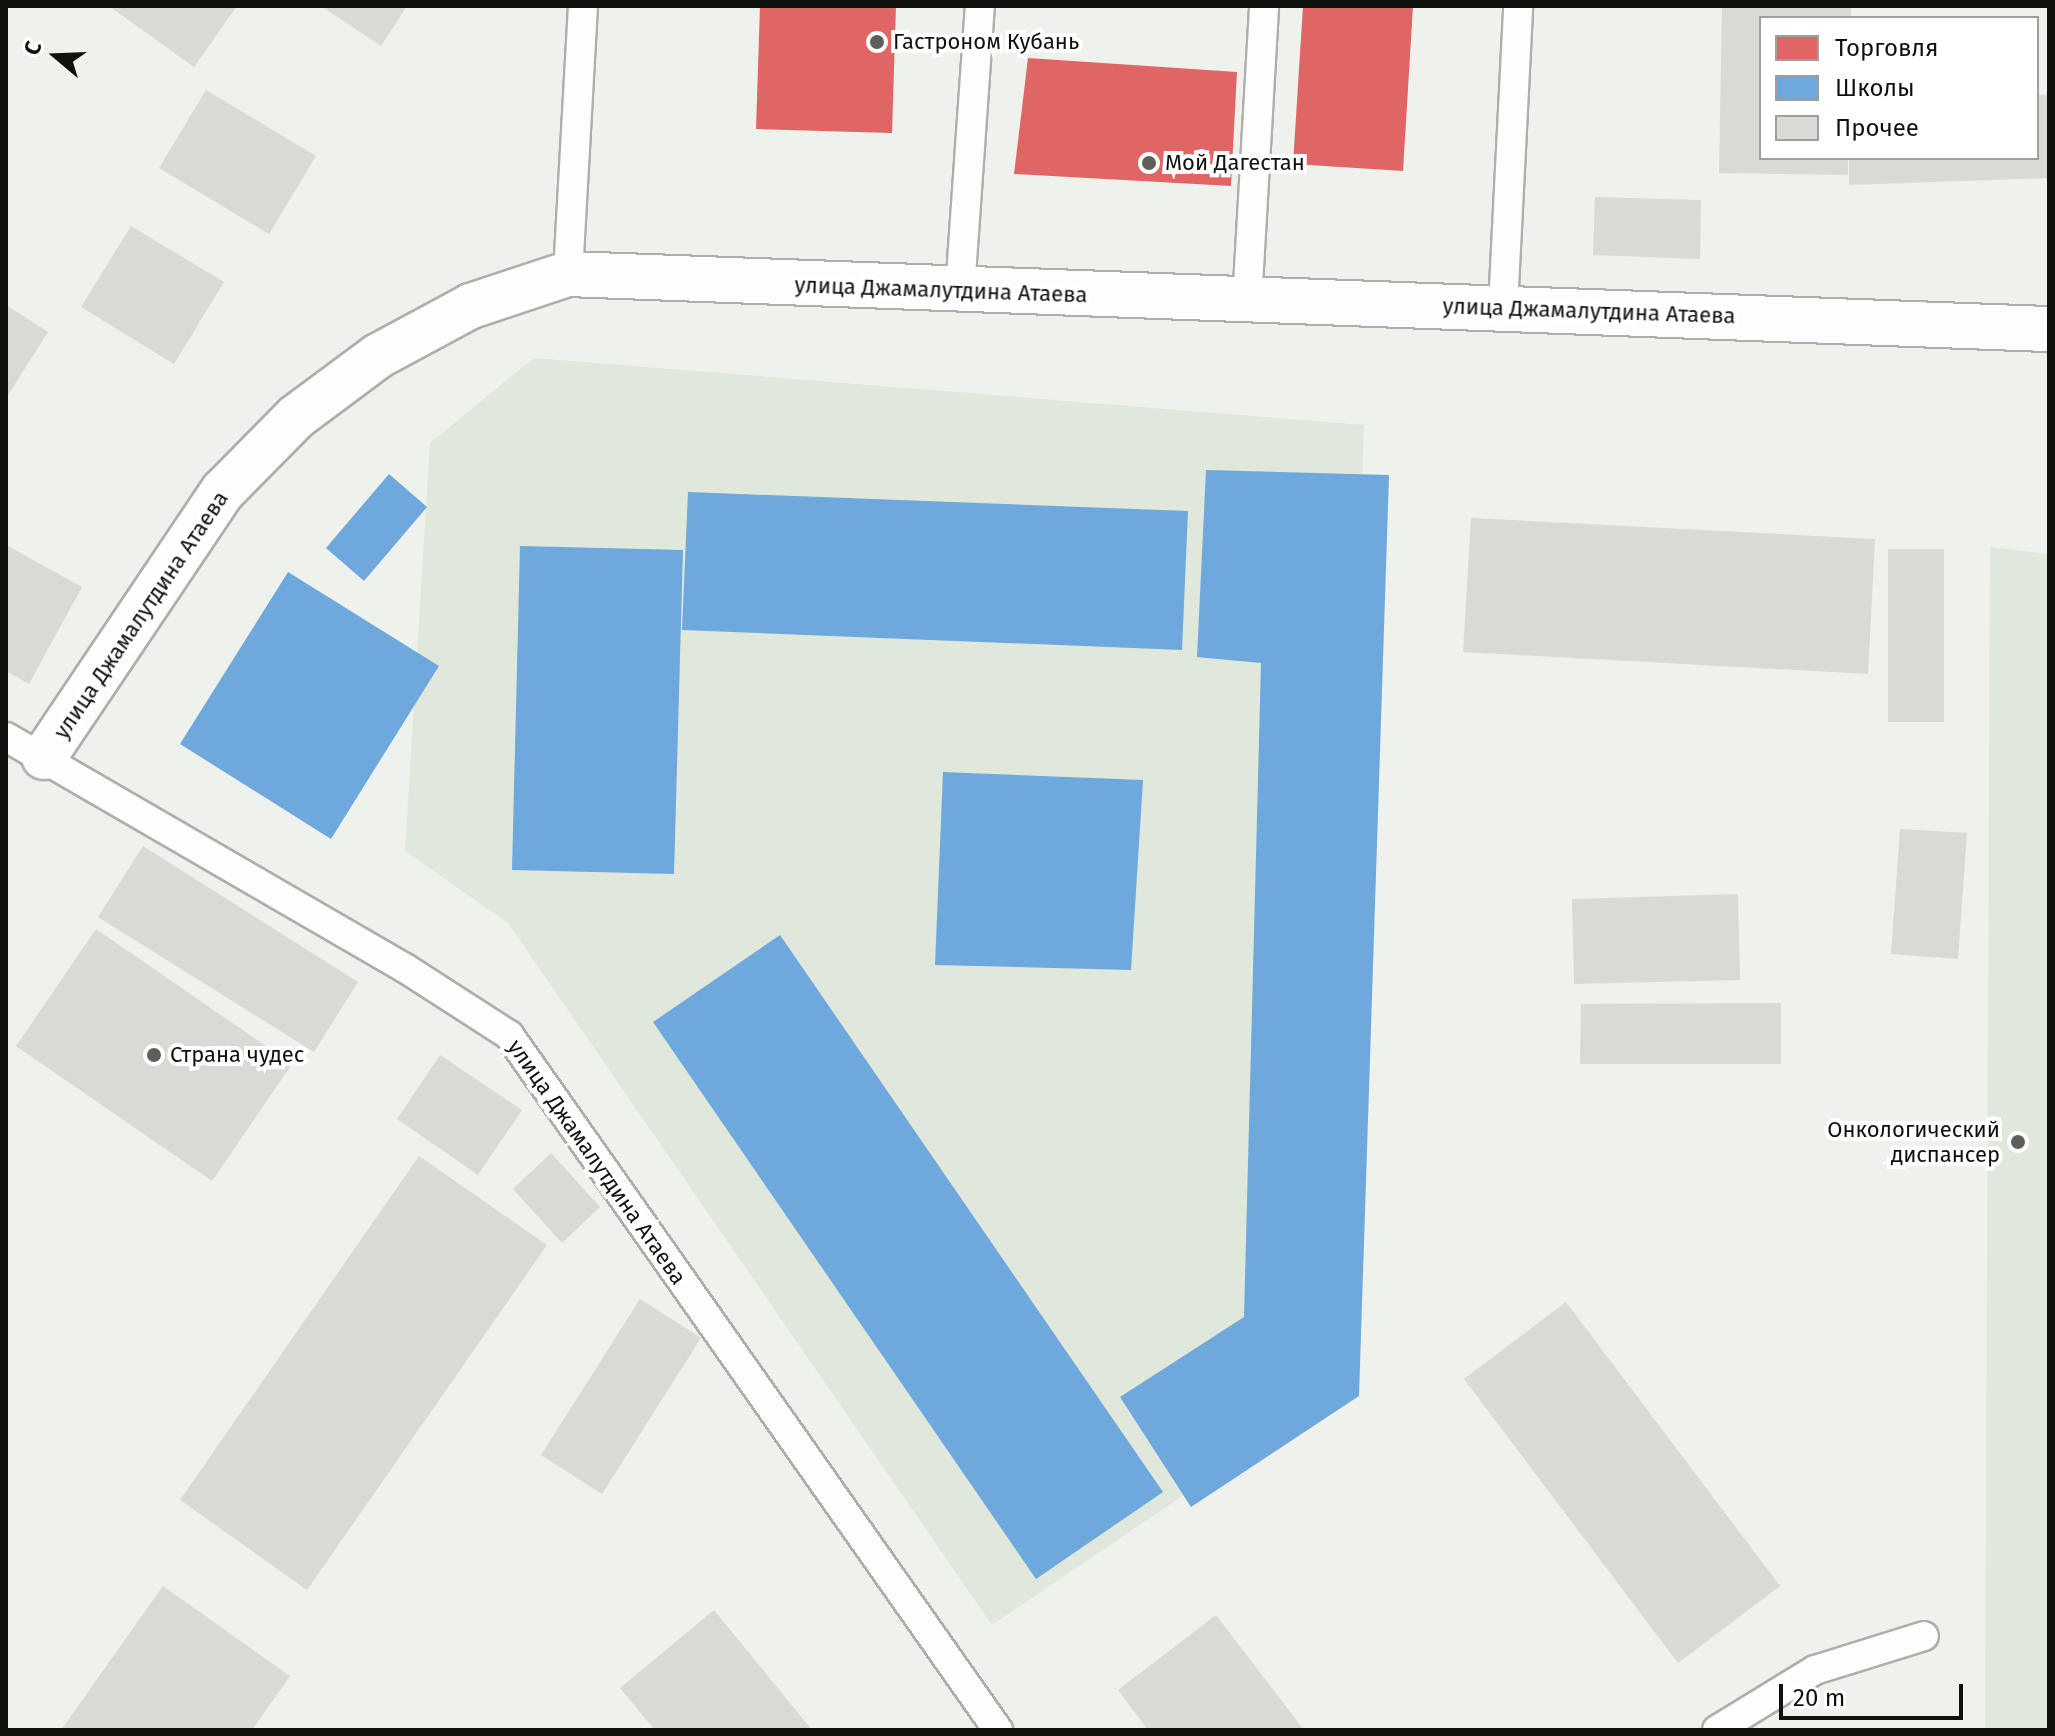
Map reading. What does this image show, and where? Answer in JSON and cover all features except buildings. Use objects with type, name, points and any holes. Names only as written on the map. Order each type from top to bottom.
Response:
[{"type":"street","name":"улица Джамалутдина Атаева","points":[[44,757],[223,491],[296,417],[378,356],[471,306],[568,274],[1247,303],[1503,307],[2049,329]]},
{"type":"lane","points":[[568,274],[583,6]]},
{"type":"lane","points":[[960,290],[980,6]]},
{"type":"lane","points":[[1247,303],[1264,6]]},
{"type":"lane","points":[[1503,307],[1518,6]]},
{"type":"lane","name":"улица Джамалутдина Атаева","points":[[6,737],[405,968],[509,1035],[998,1730]]},
{"type":"lane","points":[[1717,1730],[1815,1670],[1924,1636]]},
{"type":"shaded area","points":[[534,358],[1364,425],[1331,1395],[992,1625],[508,923],[405,851],[430,443]]},
{"type":"shaded area","name":"Онкологический диспансер","points":[[1990,547],[2049,554],[2049,1730],[1985,1730]]},
{"type":"place","name":"Гастроном Кубань","points":[[877,42]]},
{"type":"place","name":"Мой Дагестан","points":[[1149,163]]},
{"type":"place","name":"Страна чудес","points":[[154,1055]]},
{"type":"place","name":"Онкологический диспансер","points":[[2018,1142]]}]
